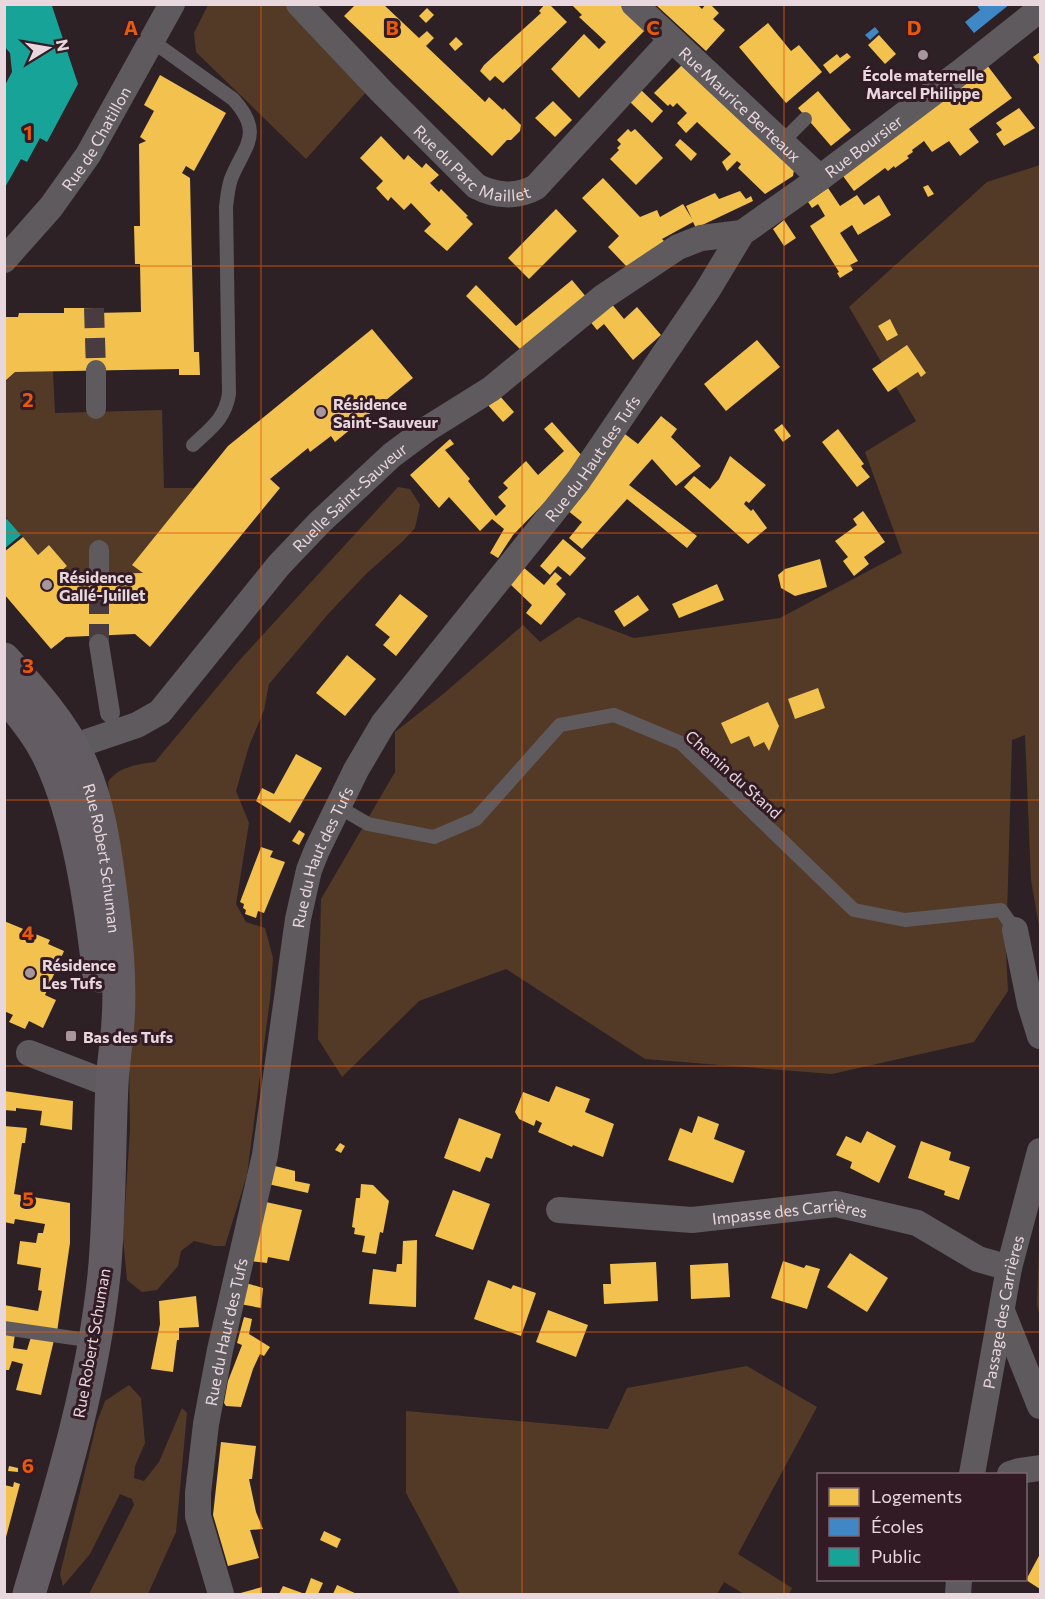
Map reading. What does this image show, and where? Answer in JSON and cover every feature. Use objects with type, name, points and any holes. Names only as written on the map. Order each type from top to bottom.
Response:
[{"type":"main road","name":"Rue Robert Schuman","points":[[4,659],[58,721],[61,788],[79,853],[98,965],[112,1085],[106,1247],[94,1341],[70,1451],[29,1594]]},
{"type":"main road","name":"Rue Robert Schuman","points":[[4,694],[26,721],[60,751]]},
{"type":"street","name":"Rue de Chatillon","points":[[4,260],[51,207],[88,155],[172,4]]},
{"type":"street","name":"Rue du Parc Maillet","points":[[299,4],[383,93],[476,186],[496,194],[526,193],[536,187],[671,40]]},
{"type":"street","name":"Rue Maurice Berteaux","points":[[634,4],[820,178]]},
{"type":"street","name":"Rue Boursier","points":[[742,233],[820,178],[1041,9]]},
{"type":"street","name":"Ruelle Saint-Sauveur","points":[[60,751],[137,725],[160,712],[279,565],[367,477],[410,441],[491,389],[603,297],[678,247],[701,238],[742,233]]},
{"type":"street","name":"Rue du Haut des Tufs","points":[[220,1594],[200,1528],[197,1508],[206,1424],[220,1350],[265,1155],[298,919],[309,870],[337,806],[364,754],[383,724],[573,489],[707,291],[742,233]]},
{"type":"street","points":[[96,370],[96,408]]},
{"type":"street","points":[[99,550],[99,574]]},
{"type":"street","points":[[99,644],[110,713]]},
{"type":"street","points":[[1015,930],[1030,1004],[1041,1036]]},
{"type":"street","points":[[29,1053],[112,1085]]},
{"type":"street","name":"Passage des Carrières","points":[[972,1473],[1009,1268],[1041,1151]]},
{"type":"street","name":"Impasse des Carrières","points":[[559,1210],[692,1220],[836,1204],[917,1223],[978,1259],[1009,1268]]},
{"type":"street","points":[[1002,1311],[1041,1406]]},
{"type":"street","points":[[1013,1473],[1041,1468]]},
{"type":"lane","points":[[152,41],[232,99],[241,108],[248,122],[247,148],[231,179],[226,207],[229,394],[227,406],[219,421],[193,445]]},
{"type":"lane","points":[[782,142],[805,118]]},
{"type":"lane","name":"Chemin du Stand","points":[[337,806],[368,824],[434,837],[476,819],[560,725],[614,716],[681,743],[854,910],[905,920],[1001,910],[1015,930]]},
{"type":"lane","points":[[4,1328],[94,1341]]},
{"type":"shaded area","points":[[208,5],[288,5],[367,91],[306,159],[196,52],[194,33]]},
{"type":"shaded area","points":[[1040,165],[1040,931],[1031,880],[1025,735],[1012,740],[1006,952],[1008,991],[974,1042],[832,1074],[645,1059],[506,969],[419,1001],[342,1077],[318,1039],[321,899],[395,772],[395,732],[523,625],[540,642],[578,617],[634,638],[780,618],[902,553],[865,452],[916,421],[849,307],[987,182]]},
{"type":"shaded area","points":[[53,371],[55,413],[162,410],[164,488],[194,488],[133,565],[143,573],[57,575],[67,566],[49,545],[38,555],[5,516],[5,382],[15,372]]},
{"type":"shaded area","points":[[398,487],[410,489],[420,505],[415,528],[329,613],[269,684],[264,710],[249,746],[236,791],[249,823],[236,904],[246,922],[265,928],[273,958],[270,999],[247,1175],[225,1246],[194,1241],[181,1251],[178,1266],[157,1290],[142,1292],[127,1280],[123,1238],[130,1130],[129,1056],[108,782],[123,770],[135,765],[155,762],[238,662]]},
{"type":"shaded area","points":[[1040,1219],[1040,1319],[1037,1304]]},
{"type":"shaded area","points":[[747,1366],[817,1407],[738,1554],[792,1588],[789,1594],[744,1594],[724,1582],[717,1594],[460,1594],[406,1493],[406,1411],[608,1429],[627,1388]]},
{"type":"shaded area","points":[[129,1385],[141,1398],[145,1443],[135,1466],[134,1478],[144,1481],[159,1462],[182,1408],[187,1413],[176,1532],[148,1594],[89,1594],[134,1505],[132,1499],[120,1494],[90,1554],[63,1586],[60,1574],[97,1422],[105,1401]]},
{"type":"building: Logements","points":[[356,4],[383,4],[419,38],[427,31],[434,38],[426,46],[485,102],[489,97],[503,110],[504,108],[521,125],[520,131],[511,140],[507,140],[492,156],[344,16]]},
{"type":"building: Logements","points":[[545,4],[549,4],[567,22],[503,83],[495,76],[490,81],[480,71],[484,65],[541,13],[539,11]]},
{"type":"building: Logements","points":[[571,4],[619,4],[646,29],[579,98],[551,69],[584,34],[599,49],[606,42],[579,17],[582,15]]},
{"type":"building: Logements","points":[[655,4],[697,4],[702,9],[706,4],[710,4],[719,13],[713,19],[725,30],[706,51]]},
{"type":"building: Logements","points":[[427,8],[434,15],[426,23],[419,16]]},
{"type":"building: Logements","points":[[768,23],[791,51],[799,45],[822,72],[786,103],[739,47]]},
{"type":"building: Logements","points":[[879,35],[896,54],[885,64],[868,45]]},
{"type":"building: Logements","points":[[456,37],[463,44],[455,51],[449,44]]},
{"type":"building: Logements","points":[[1040,52],[1040,66],[1033,57]]},
{"type":"building: Logements","points":[[847,53],[851,57],[830,74],[823,65],[837,54],[840,58]]},
{"type":"building: Logements","points":[[683,64],[794,170],[793,176],[765,194],[738,168],[741,164],[737,161],[727,171],[722,162],[731,154],[697,122],[686,133],[677,123],[687,113],[677,103],[673,107],[670,104],[668,106],[654,93]]},
{"type":"building: Logements","points":[[987,65],[1012,98],[969,129],[979,142],[960,156],[949,141],[932,152],[924,141],[912,150],[913,152],[907,156],[909,158],[895,168],[894,166],[888,171],[885,168],[854,191],[843,176]]},
{"type":"building: Logements","points":[[160,75],[226,113],[194,171],[186,166],[182,173],[190,178],[194,352],[199,352],[200,375],[179,375],[179,369],[15,372],[4,382],[4,317],[18,317],[19,313],[64,313],[64,308],[94,308],[94,313],[141,312],[140,264],[135,264],[134,226],[140,226],[139,144],[146,141],[140,137],[154,111],[144,105]]},
{"type":"building: Logements","points":[[641,90],[663,111],[652,123],[630,102]]},
{"type":"building: Logements","points":[[818,91],[851,130],[831,146],[798,108]]},
{"type":"building: Logements","points":[[553,101],[572,120],[555,137],[535,118]]},
{"type":"building: Logements","points":[[1019,108],[1035,128],[1004,146],[996,134],[1002,130],[996,123]]},
{"type":"building: Logements","points":[[628,129],[631,132],[635,129],[663,158],[636,185],[610,159],[619,150],[617,148],[621,144],[617,140]]},
{"type":"building: Logements","points":[[381,136],[404,160],[408,155],[422,168],[426,163],[439,175],[430,183],[439,192],[441,189],[473,224],[447,251],[424,231],[431,224],[411,203],[404,210],[391,197],[388,201],[376,188],[383,181],[360,158]]},
{"type":"building: Logements","points":[[680,139],[697,154],[691,161],[675,145]]},
{"type":"building: Logements","points":[[603,178],[640,217],[657,210],[660,217],[683,204],[692,219],[686,206],[715,193],[719,199],[740,191],[746,199],[751,196],[753,201],[696,228],[693,222],[662,239],[666,243],[628,268],[608,247],[619,236],[582,198]]},
{"type":"building: Logements","points":[[928,185],[934,194],[928,197],[923,187]]},
{"type":"building: Logements","points":[[828,188],[840,206],[857,195],[864,205],[879,195],[891,215],[858,235],[852,225],[840,233],[858,261],[850,265],[853,270],[840,278],[837,273],[839,272],[810,226],[825,216],[818,204],[812,208],[808,202]]},
{"type":"building: Logements","points":[[556,209],[577,231],[529,279],[508,258]]},
{"type":"building: Logements","points":[[784,220],[796,238],[784,246],[773,229]]},
{"type":"building: Logements","points":[[572,280],[587,298],[523,352],[466,296],[476,285],[516,326]]},
{"type":"building: Logements","points":[[610,302],[624,319],[637,307],[661,335],[633,360],[604,324],[597,330],[589,320]]},
{"type":"building: Logements","points":[[890,319],[898,335],[887,341],[878,326]]},
{"type":"building: Logements","points":[[372,329],[413,378],[335,442],[331,436],[310,452],[308,448],[270,479],[280,488],[150,647],[135,634],[66,637],[51,649],[4,594],[4,552],[23,537],[38,555],[49,545],[67,566],[57,575],[143,573],[132,565],[228,446]]},
{"type":"building: Logements","points":[[757,340],[780,367],[726,411],[704,384]]},
{"type":"building: Logements","points":[[907,345],[926,373],[921,377],[918,372],[888,392],[872,369]]},
{"type":"building: Logements","points":[[499,395],[514,412],[503,422],[488,405]]},
{"type":"building: Logements","points":[[661,416],[677,429],[671,437],[701,466],[676,486],[652,459],[629,485],[697,536],[687,548],[627,499],[582,549],[569,538],[582,522],[567,510],[621,431],[638,444]]},
{"type":"building: Logements","points":[[552,422],[584,458],[579,467],[513,535],[498,558],[490,553],[504,529],[492,519],[480,531],[449,497],[439,508],[410,475],[450,439],[454,444],[445,450],[470,479],[468,481],[496,516],[506,506],[498,497],[508,488],[503,483],[526,461],[538,475],[564,451],[544,429]]},
{"type":"building: Logements","points":[[782,424],[791,436],[783,442],[774,430]]},
{"type":"building: Logements","points":[[838,429],[864,464],[861,466],[870,477],[857,487],[822,442]]},
{"type":"building: Logements","points":[[730,456],[766,485],[749,503],[746,501],[744,504],[751,511],[753,509],[767,528],[748,544],[684,487],[694,476],[710,489],[719,479]]},
{"type":"building: Logements","points":[[863,511],[885,542],[864,557],[869,564],[854,576],[843,561],[848,557],[835,541],[857,525],[853,519]]},
{"type":"building: Logements","points":[[563,539],[586,558],[570,576],[558,566],[550,575],[540,566]]},
{"type":"building: Logements","points":[[820,559],[827,587],[795,596],[781,588],[778,575],[785,569]]},
{"type":"building: Logements","points":[[523,567],[544,585],[555,572],[562,578],[556,584],[566,594],[541,625],[526,613],[532,605],[510,584]]},
{"type":"building: Logements","points":[[717,584],[724,600],[679,618],[672,604]]},
{"type":"building: Logements","points":[[400,594],[428,616],[396,656],[383,645],[390,637],[375,625]]},
{"type":"building: Logements","points":[[638,595],[649,610],[624,627],[614,611]]},
{"type":"building: Logements","points":[[347,655],[376,679],[345,716],[316,693]]},
{"type":"building: Logements","points":[[818,688],[825,708],[795,719],[788,699]]},
{"type":"building: Logements","points":[[768,702],[779,726],[769,751],[764,742],[754,747],[749,736],[731,744],[721,723]]},
{"type":"building: Logements","points":[[296,754],[322,768],[290,823],[256,801],[262,788],[274,794]]},
{"type":"building: Logements","points":[[299,830],[305,834],[299,845],[292,841]]},
{"type":"building: Logements","points":[[261,847],[273,851],[270,857],[285,862],[264,913],[258,911],[256,918],[245,914],[244,904],[240,902]]},
{"type":"building: Logements","name":"Résidence Les Tufs","points":[[4,921],[50,940],[48,944],[64,951],[45,995],[56,1000],[43,1028],[29,1021],[25,1029],[9,1022],[13,1015],[4,1011]]},
{"type":"building: Logements","points":[[556,1086],[590,1099],[585,1112],[614,1124],[603,1157],[538,1132],[542,1123],[536,1120],[534,1126],[519,1119],[515,1112],[523,1092],[549,1102]]},
{"type":"building: Logements","points":[[4,1091],[73,1101],[72,1130],[40,1125],[42,1111],[16,1108],[16,1111],[4,1110]]},
{"type":"building: Logements","points":[[698,1116],[719,1124],[714,1139],[745,1151],[733,1183],[668,1160],[680,1128],[692,1133]]},
{"type":"building: Logements","points":[[459,1118],[501,1134],[492,1159],[486,1157],[480,1172],[444,1158]]},
{"type":"building: Logements","points":[[4,1126],[27,1128],[25,1143],[22,1143],[14,1194],[70,1203],[70,1243],[57,1332],[4,1323],[4,1305],[38,1311],[42,1291],[38,1290],[41,1268],[17,1264],[20,1241],[36,1243],[38,1233],[43,1233],[45,1224],[15,1219],[14,1224],[4,1222]]},
{"type":"building: Logements","points":[[867,1131],[896,1146],[879,1183],[850,1168],[852,1162],[836,1155],[846,1136],[861,1143]]},
{"type":"building: Logements","points":[[921,1141],[951,1152],[949,1160],[970,1167],[959,1200],[944,1195],[945,1191],[908,1178]]},
{"type":"building: Logements","points":[[340,1143],[345,1146],[341,1153],[335,1150]]},
{"type":"building: Logements","points":[[275,1166],[295,1171],[295,1181],[310,1184],[308,1193],[268,1184]]},
{"type":"building: Logements","points":[[361,1184],[373,1185],[389,1201],[376,1254],[362,1252],[365,1236],[354,1234],[355,1228],[352,1227],[356,1198],[360,1198]]},
{"type":"building: Logements","points":[[453,1190],[490,1204],[473,1250],[435,1236]]},
{"type":"building: Logements","points":[[266,1202],[302,1210],[289,1261],[268,1257],[267,1263],[251,1261]]},
{"type":"building: Logements","points":[[417,1240],[416,1307],[369,1304],[373,1269],[396,1272],[397,1264],[402,1264],[403,1241]]},
{"type":"building: Logements","points":[[850,1253],[888,1278],[867,1312],[827,1287]]},
{"type":"building: Logements","points":[[783,1261],[804,1268],[806,1265],[820,1269],[807,1309],[771,1298]]},
{"type":"building: Logements","points":[[656,1262],[658,1301],[604,1304],[603,1284],[611,1284],[610,1264]]},
{"type":"building: Logements","points":[[728,1263],[730,1297],[691,1299],[690,1265]]},
{"type":"building: Logements","points":[[488,1280],[511,1289],[513,1285],[536,1293],[521,1336],[474,1319]]},
{"type":"building: Logements","points":[[246,1283],[263,1288],[261,1308],[240,1304]]},
{"type":"building: Logements","points":[[196,1296],[199,1327],[179,1328],[173,1372],[151,1369],[160,1324],[159,1301]]},
{"type":"building: Logements","points":[[548,1310],[588,1325],[576,1357],[536,1342]]},
{"type":"building: Logements","points":[[244,1317],[252,1319],[249,1334],[270,1347],[264,1356],[260,1354],[241,1407],[226,1406],[224,1403],[228,1381],[242,1345],[237,1343]]},
{"type":"building: Logements","points":[[4,1332],[15,1334],[13,1348],[27,1350],[31,1337],[54,1340],[41,1395],[16,1390],[23,1364],[12,1361],[9,1370],[4,1370]]},
{"type":"building: Logements","points":[[221,1442],[256,1446],[252,1479],[249,1479],[256,1512],[263,1529],[250,1530],[259,1558],[228,1566],[213,1515]]},
{"type":"building: Logements","points":[[9,1466],[18,1468],[18,1472],[8,1471]]},
{"type":"building: Logements","points":[[14,1482],[20,1484],[5,1541],[4,1485],[13,1487]]},
{"type":"building: Logements","points":[[324,1531],[341,1539],[337,1548],[320,1540]]},
{"type":"building: Logements","points":[[1040,1554],[1040,1589],[1027,1581]]},
{"type":"building: Logements","points":[[311,1578],[323,1583],[318,1594],[305,1594]]},
{"type":"building: Logements","points":[[337,1585],[357,1594],[333,1594]]},
{"type":"building: Logements","points":[[283,1586],[305,1594],[279,1594]]},
{"type":"building: Logements","points":[[262,1587],[262,1594],[237,1594]]},
{"type":"building: Écoles","points":[[976,4],[1010,4],[974,33],[965,22],[980,10]]},
{"type":"building: Écoles","points":[[875,27],[879,32],[870,40],[865,35]]},
{"type":"building: Public","points":[[4,4],[52,6],[78,84],[47,142],[40,138],[27,162],[21,159],[4,189],[4,87],[12,72],[10,53],[4,46]]},
{"type":"building: Public","points":[[7,519],[21,535],[4,549],[4,521]]},
{"type":"tunnel","points":[[94,308],[96,370]]},
{"type":"tunnel","points":[[99,574],[99,644]]},
{"type":"place","name":"École maternelle Marcel Philippe","points":[[923,55]]},
{"type":"place","name":"Résidence Saint-Sauveur","points":[[321,412]]},
{"type":"place","name":"Résidence Gallé-Juillet","points":[[47,585]]},
{"type":"place","name":"Résidence Les Tufs","points":[[30,973]]},
{"type":"place","name":"Bas des Tufs","points":[[71,1036]]}]
